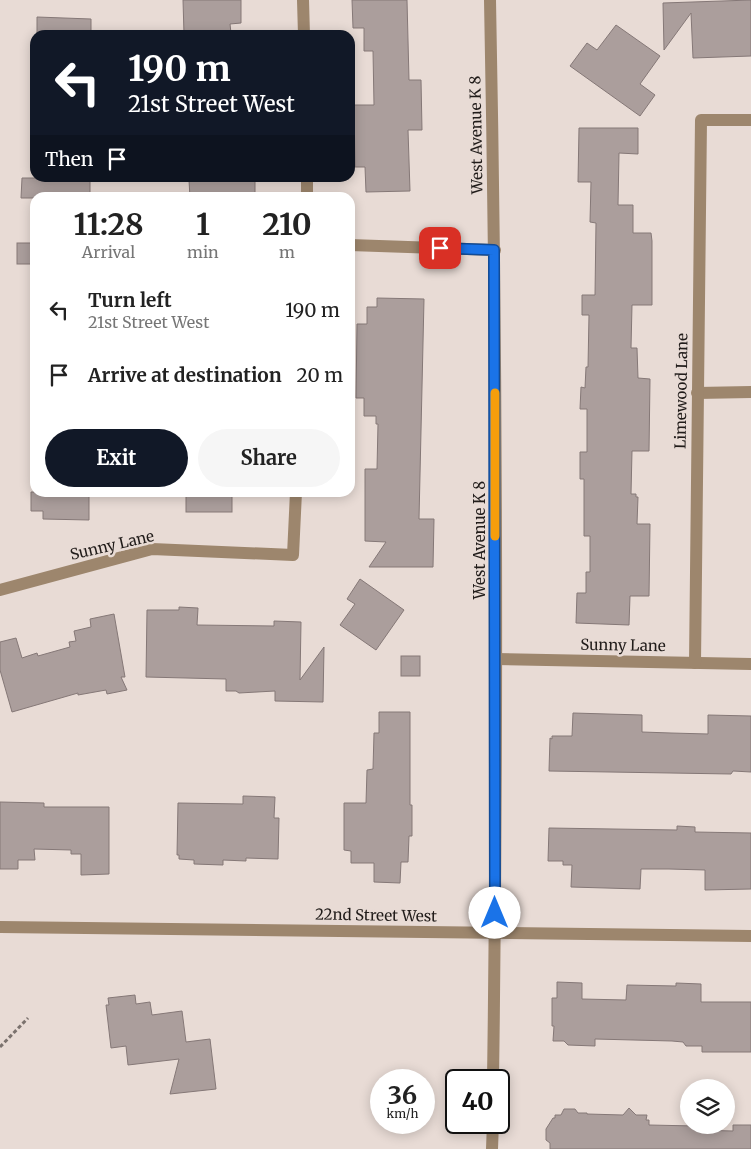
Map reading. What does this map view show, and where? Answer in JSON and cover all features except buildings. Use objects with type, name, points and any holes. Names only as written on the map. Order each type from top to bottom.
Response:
[{"type":"street","points":[[303,0],[304,30]]},
{"type":"street","name":"West Avenue K 8","points":[[490,0],[494,250],[496,932],[493,1069]]},
{"type":"street","name":"Limewood Lane","points":[[695,663],[701,120],[751,120]]},
{"type":"street","points":[[355,245],[494,250]]},
{"type":"street","points":[[697,393],[751,392]]},
{"type":"street","name":"Sunny Lane","points":[[0,590],[152,550],[293,554],[296,497]]},
{"type":"street","name":"Sunny Lane","points":[[495,660],[751,664]]},
{"type":"street","name":"22nd Street West","points":[[0,927],[751,936]]},
{"type":"street","points":[[492,1149],[493,1134]]},
{"type":"path","points":[[0,1047],[28,1018]]},
{"type":"slow traffic","points":[[495,393],[495,536]]},
{"type":"route","points":[[440,248],[494,250],[495,913]]}]
